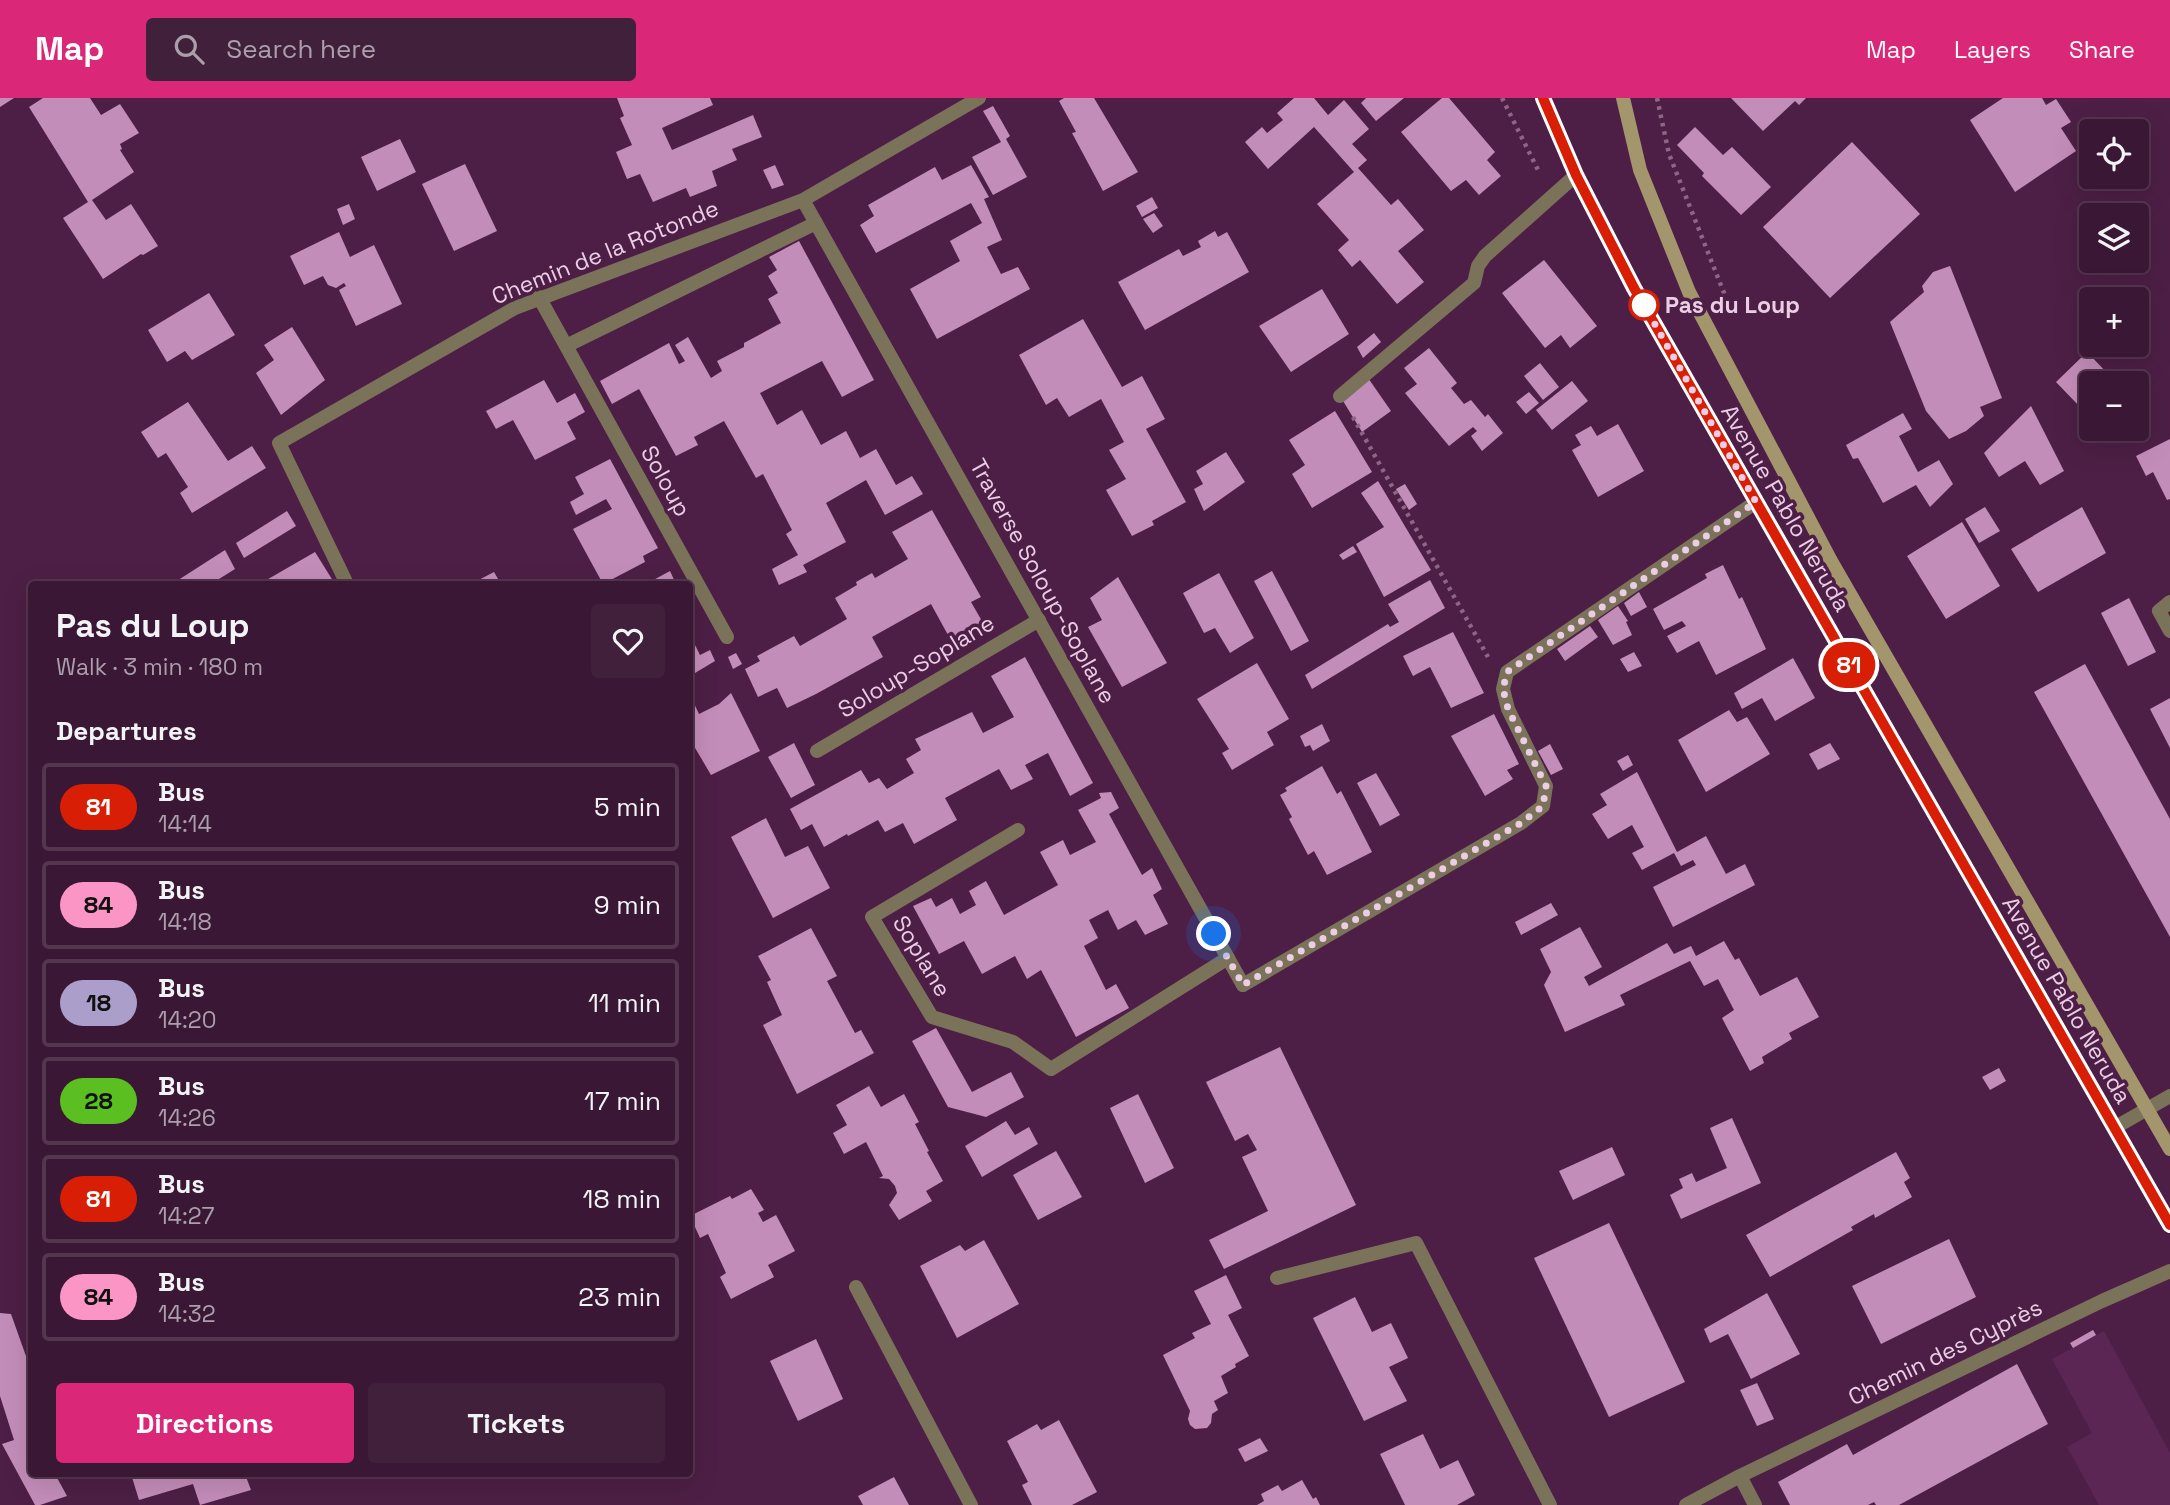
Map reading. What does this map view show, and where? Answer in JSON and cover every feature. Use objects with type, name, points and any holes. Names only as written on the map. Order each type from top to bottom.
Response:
[{"type":"main road","name":"Avenue Pablo Neruda","points":[[1543,98],[1576,175],[1634,288],[2170,1225]]},
{"type":"main road","name":"Avenue Pablo Neruda","points":[[1623,98],[1640,170],[1689,292],[1831,561],[2170,1149]]},
{"type":"street","name":"Chemin de la Rotonde","points":[[346,581],[279,443],[514,308],[803,200],[979,98]]},
{"type":"street","points":[[1340,396],[1474,283],[1478,266],[1485,256],[1576,175]]},
{"type":"street","name":"Traverse Soloup-Soplane","points":[[803,200],[1243,985],[1521,823],[1543,806],[1546,786],[1508,709],[1503,689]]},
{"type":"street","points":[[566,346],[816,223]]},
{"type":"street","name":"Soloup","points":[[539,297],[727,637]]},
{"type":"street","points":[[1503,689],[1507,672],[1525,658],[1756,502]]},
{"type":"street","points":[[2170,602],[2159,611],[2170,631]]},
{"type":"street","name":"Soloup-Soplane","points":[[817,751],[1039,620]]},
{"type":"street","name":"Soplane","points":[[1018,830],[872,917],[932,1017],[1013,1042],[1051,1069],[1228,958]]},
{"type":"street","points":[[2114,1128],[2170,1096]]},
{"type":"street","points":[[1277,1278],[1416,1243],[1550,1505]]},
{"type":"street","name":"Chemin des Cyprès","points":[[1686,1505],[1740,1476],[2102,1301],[2170,1271]]},
{"type":"street","points":[[856,1287],[971,1505]]},
{"type":"street","points":[[1740,1476],[1755,1505]]},
{"type":"path","points":[[1657,98],[1669,154],[1727,299]]},
{"type":"path","points":[[1340,396],[1503,689]]},
{"type":"shaded area","points":[[2104,1331],[2170,1453],[2170,1505],[2099,1505],[2067,1447],[2092,1433],[2052,1359]]},
{"type":"building","points":[[0,98],[14,98],[0,107]]},
{"type":"building","points":[[43,98],[90,98],[101,115],[120,104],[139,133],[120,144],[120,150],[134,172],[92,200],[106,220],[131,204],[158,246],[103,279],[63,218],[88,202],[29,107]]},
{"type":"building","points":[[617,98],[710,98],[713,105],[662,128],[672,150],[753,115],[762,137],[732,149],[737,160],[712,171],[717,186],[690,197],[686,188],[653,202],[640,174],[627,179],[616,152],[632,145],[620,118],[624,116]]},
{"type":"building","points":[[1064,98],[1094,98],[1138,172],[1103,191],[1072,133],[1076,132],[1059,101]]},
{"type":"building","points":[[1294,98],[1314,98],[1328,115],[1344,100],[1369,129],[1352,144],[1367,160],[1358,168],[1391,205],[1398,199],[1424,230],[1398,251],[1424,282],[1397,304],[1360,260],[1352,267],[1338,250],[1349,240],[1317,204],[1354,172],[1314,127],[1268,169],[1245,142],[1262,127],[1267,133],[1283,120],[1277,113]]},
{"type":"building","points":[[1366,98],[1404,98],[1376,121],[1361,103]]},
{"type":"building","points":[[1442,98],[1449,98],[1495,152],[1487,160],[1501,176],[1479,195],[1466,180],[1451,191],[1401,132]]},
{"type":"building","points":[[1731,98],[1806,98],[1799,105],[1795,101],[1763,131]]},
{"type":"building","points":[[2003,98],[2042,98],[2046,105],[2056,99],[2071,122],[2061,128],[2076,151],[2015,192],[1970,120]]},
{"type":"building","points":[[993,106],[1010,136],[1006,139],[1027,177],[993,195],[972,157],[1001,142],[983,111]]},
{"type":"building","points":[[1695,127],[1723,155],[1732,147],[1771,187],[1741,215],[1702,176],[1704,173],[1677,145]]},
{"type":"building","points":[[400,139],[416,172],[377,191],[361,157]]},
{"type":"building","points":[[1852,142],[1920,214],[1830,298],[1763,227]]},
{"type":"building","points":[[465,164],[497,231],[454,251],[422,184]]},
{"type":"building","points":[[775,165],[784,185],[772,189],[763,170]]},
{"type":"building","points":[[971,165],[989,197],[984,199],[1002,240],[987,247],[1001,274],[1018,267],[1030,289],[937,339],[910,289],[960,261],[950,241],[982,223],[971,203],[876,253],[860,225],[874,216],[868,205],[935,167],[942,180]]},
{"type":"building","points":[[1152,197],[1158,208],[1142,217],[1136,206]]},
{"type":"building","points":[[349,204],[355,219],[343,225],[337,209]]},
{"type":"building","points":[[1154,213],[1163,226],[1153,233],[1143,219]]},
{"type":"building","points":[[1215,231],[1218,237],[1227,232],[1249,272],[1145,330],[1118,282],[1179,249],[1183,256],[1201,247],[1198,241]]},
{"type":"building","points":[[339,232],[350,257],[374,245],[402,304],[356,326],[339,290],[346,286],[344,283],[336,288],[328,285],[323,276],[304,285],[290,256]]},
{"type":"building","points":[[799,241],[874,380],[842,397],[822,361],[760,393],[777,425],[802,410],[821,445],[846,431],[860,458],[876,449],[896,485],[912,476],[923,494],[885,515],[866,480],[826,503],[846,542],[803,565],[807,572],[779,585],[772,569],[798,555],[786,534],[792,530],[763,474],[756,478],[724,421],[694,437],[698,445],[676,456],[639,389],[612,404],[600,381],[669,343],[679,364],[685,361],[675,345],[688,337],[711,378],[722,371],[717,361],[781,323],[768,299],[778,293],[768,276],[777,270],[769,257]]},
{"type":"building","points":[[1544,260],[1597,326],[1570,348],[1561,335],[1545,348],[1502,293]]},
{"type":"building","points":[[1950,266],[2002,398],[1980,407],[1984,416],[1966,431],[1949,439],[1926,411],[1890,322],[1924,292],[1922,286],[1933,272]]},
{"type":"building","points":[[1322,289],[1349,334],[1291,372],[1259,326]]},
{"type":"building","points":[[209,293],[235,335],[192,360],[185,351],[167,362],[148,330]]},
{"type":"building","points":[[1083,319],[1122,387],[1142,376],[1165,419],[1146,429],[1186,502],[1152,521],[1154,525],[1132,536],[1106,490],[1126,479],[1109,450],[1124,442],[1101,399],[1069,417],[1057,398],[1046,405],[1019,355]]},
{"type":"building","points":[[292,327],[325,380],[281,415],[256,373],[274,360],[264,345]]},
{"type":"building","points":[[1374,333],[1381,342],[1363,358],[1357,347]]},
{"type":"building","points":[[1429,348],[1457,383],[1451,388],[1464,404],[1471,400],[1485,417],[1488,414],[1503,433],[1482,451],[1471,436],[1477,431],[1473,427],[1449,446],[1405,393],[1417,384],[1404,368]]},
{"type":"building","points":[[2082,357],[2092,357],[2105,371],[2079,371],[2079,406],[2056,382]]},
{"type":"building","points":[[1540,363],[1559,387],[1543,400],[1524,376]]},
{"type":"building","points":[[1366,375],[1391,411],[1362,432],[1340,396]]},
{"type":"building","points":[[544,380],[557,403],[575,393],[585,412],[567,422],[576,439],[535,460],[513,420],[496,429],[486,411]]},
{"type":"building","points":[[1572,381],[1588,401],[1552,430],[1536,410]]},
{"type":"building","points":[[1529,392],[1539,403],[1526,414],[1516,402]]},
{"type":"building","points":[[188,402],[228,461],[252,446],[266,468],[192,513],[180,493],[188,487],[166,453],[158,458],[141,432]]},
{"type":"building","points":[[2031,406],[2064,471],[2040,485],[2025,461],[1999,477],[1984,453]]},
{"type":"building","points":[[1335,411],[1372,472],[1312,508],[1292,474],[1305,465],[1289,440]]},
{"type":"building","points":[[1903,413],[1912,429],[1899,436],[1918,472],[1939,460],[1953,484],[1930,507],[1916,485],[1883,503],[1858,458],[1853,459],[1846,445]]},
{"type":"building","points":[[1618,424],[1644,471],[1598,497],[1572,450],[1581,445],[1575,435],[1591,426],[1597,436]]},
{"type":"building","points":[[2170,439],[2170,499],[2167,500],[2153,472],[2146,476],[2136,456]]},
{"type":"building","points":[[1226,452],[1245,482],[1204,511],[1194,489],[1203,484],[1196,471]]},
{"type":"building","points":[[610,459],[658,548],[643,556],[645,562],[609,581],[601,581],[573,529],[612,509],[606,499],[576,515],[570,502],[584,494],[575,477]]},
{"type":"building","points":[[1378,481],[1431,570],[1384,597],[1356,544],[1384,527],[1361,493]]},
{"type":"building","points":[[1405,484],[1417,504],[1409,510],[1396,489]]},
{"type":"building","points":[[1985,507],[2000,531],[1979,543],[1965,519]]},
{"type":"building","points":[[2082,507],[2106,553],[2038,592],[2011,549]]},
{"type":"building","points":[[932,510],[981,597],[971,602],[986,628],[954,646],[931,604],[872,637],[883,657],[816,694],[787,708],[777,688],[758,697],[745,669],[760,661],[757,656],[794,636],[800,646],[847,619],[835,598],[872,573],[875,578],[908,559],[892,532]]},
{"type":"building","points":[[287,511],[296,526],[244,558],[236,543]]},
{"type":"building","points":[[1962,522],[2000,586],[1946,619],[1907,556]]},
{"type":"building","points":[[1353,546],[1357,552],[1343,560],[1339,555]]},
{"type":"building","points":[[225,550],[235,569],[216,581],[177,581]]},
{"type":"building","points":[[315,552],[333,581],[265,581]]},
{"type":"building","points":[[1723,565],[1739,599],[1742,597],[1766,649],[1716,675],[1699,641],[1677,653],[1667,636],[1686,626],[1682,621],[1664,630],[1653,609],[1707,578],[1705,574]]},
{"type":"building","points":[[670,571],[675,581],[652,581]]},
{"type":"building","points":[[1272,571],[1309,641],[1291,651],[1254,581]]},
{"type":"building","points":[[494,572],[499,581],[477,581]]},
{"type":"building","points":[[1219,573],[1254,638],[1230,653],[1215,628],[1204,633],[1183,593]]},
{"type":"building","points":[[1118,577],[1167,663],[1122,687],[1088,627],[1102,620],[1090,598]]},
{"type":"building","points":[[1430,580],[1445,608],[1312,689],[1305,675],[1388,624],[1390,627],[1399,622],[1388,604]]},
{"type":"building","points":[[1639,592],[1647,607],[1631,616],[1624,603]]},
{"type":"building","points":[[2129,598],[2156,652],[2128,666],[2101,613]]},
{"type":"building","points":[[1618,606],[1628,621],[1626,622],[1632,635],[1613,645],[1598,620]]},
{"type":"building","points":[[1590,626],[1598,637],[1565,661],[1557,649]]},
{"type":"building","points":[[1453,632],[1484,693],[1451,708],[1430,667],[1413,676],[1403,656]]},
{"type":"building","points":[[693,641],[700,655],[710,650],[715,661],[693,674]]},
{"type":"building","points":[[1634,652],[1642,666],[1628,672],[1620,659]]},
{"type":"building","points":[[736,653],[742,664],[733,669],[728,657]]},
{"type":"building","points":[[1025,657],[1093,783],[1070,796],[1048,753],[1025,765],[1033,779],[1011,790],[999,769],[945,798],[957,820],[914,844],[903,823],[885,832],[878,820],[824,847],[812,824],[801,830],[790,809],[861,770],[869,783],[879,778],[887,789],[914,773],[906,759],[921,750],[915,739],[972,712],[983,733],[1014,717],[991,676]]},
{"type":"building","points":[[1793,658],[1815,698],[1775,721],[1762,698],[1742,709],[1734,693]]},
{"type":"building","points":[[1257,663],[1289,719],[1267,732],[1274,745],[1232,770],[1222,753],[1229,749],[1197,699]]},
{"type":"building","points":[[2085,664],[2170,819],[2170,937],[2034,692]]},
{"type":"building","points":[[731,693],[760,751],[711,775],[693,744],[693,701],[699,714],[719,704]]},
{"type":"building","points":[[2170,698],[2170,748],[2150,709]]},
{"type":"building","points":[[1729,710],[1737,722],[1747,717],[1770,754],[1706,792],[1678,740]]},
{"type":"building","points":[[1494,714],[1519,764],[1507,770],[1513,779],[1485,796],[1451,736]]},
{"type":"building","points":[[1322,724],[1330,741],[1313,751],[1310,745],[1305,747],[1300,736]]},
{"type":"building","points":[[794,743],[815,785],[791,798],[768,757]]},
{"type":"building","points":[[1830,743],[1840,759],[1818,770],[1809,754]]},
{"type":"building","points":[[1550,744],[1563,769],[1551,775],[1538,751]]},
{"type":"building","points":[[1628,755],[1633,765],[1623,771],[1617,761]]},
{"type":"building","points":[[1322,766],[1337,794],[1341,791],[1372,852],[1327,875],[1314,851],[1308,855],[1280,795],[1287,791],[1285,788]]},
{"type":"building","points":[[1637,772],[1677,852],[1706,836],[1726,874],[1745,864],[1755,885],[1673,927],[1653,887],[1696,865],[1693,860],[1681,866],[1674,853],[1642,870],[1632,853],[1644,847],[1632,825],[1608,839],[1592,814],[1607,805],[1600,794]]},
{"type":"building","points":[[1376,773],[1400,815],[1380,826],[1357,783]]},
{"type":"building","points":[[1111,792],[1119,808],[1109,814],[1142,875],[1152,868],[1162,889],[1153,895],[1168,924],[1145,935],[1136,920],[1118,930],[1108,910],[1089,920],[1098,938],[1084,946],[1106,990],[1116,984],[1129,1008],[1076,1037],[1041,970],[1027,979],[1015,956],[982,974],[964,941],[939,954],[913,906],[931,898],[936,907],[952,898],[960,914],[976,905],[969,891],[986,881],[1004,915],[1058,885],[1040,852],[1063,840],[1070,855],[1096,842],[1078,810],[1101,798],[1099,793]]},
{"type":"building","points":[[766,818],[785,857],[808,846],[830,888],[773,918],[731,837]]},
{"type":"building","points":[[1551,903],[1558,915],[1521,935],[1515,922]]},
{"type":"building","points":[[1580,927],[1602,967],[1584,977],[1589,986],[1667,943],[1674,954],[1691,946],[1696,956],[1724,941],[1735,960],[1739,958],[1760,996],[1797,977],[1819,1017],[1789,1033],[1792,1039],[1762,1057],[1764,1063],[1750,1071],[1722,1018],[1734,1010],[1718,979],[1704,986],[1690,961],[1620,995],[1625,1005],[1565,1032],[1544,985],[1551,972],[1540,949]]},
{"type":"building","points":[[811,928],[837,976],[827,981],[855,1033],[861,1030],[874,1053],[797,1094],[763,1025],[782,1015],[767,982],[771,980],[758,956]]},
{"type":"building","points":[[936,1028],[972,1092],[1011,1072],[1024,1097],[986,1117],[948,1107],[912,1041]]},
{"type":"building","points":[[1280,1047],[1356,1205],[1224,1269],[1209,1240],[1268,1211],[1242,1157],[1257,1150],[1248,1134],[1235,1141],[1206,1082]]},
{"type":"building","points":[[1999,1068],[2006,1081],[1990,1090],[1982,1077]]},
{"type":"building","points":[[869,1086],[881,1107],[904,1094],[919,1122],[915,1124],[929,1151],[927,1152],[943,1181],[926,1191],[932,1201],[899,1220],[889,1205],[897,1193],[895,1186],[889,1179],[879,1178],[883,1176],[866,1142],[844,1154],[833,1133],[847,1125],[836,1105]]},
{"type":"building","points":[[1138,1094],[1174,1168],[1145,1183],[1110,1108]]},
{"type":"building","points":[[1732,1118],[1761,1183],[1681,1219],[1670,1195],[1683,1188],[1679,1179],[1692,1173],[1696,1182],[1727,1168],[1710,1128]]},
{"type":"building","points":[[1006,1121],[1015,1135],[1029,1127],[1038,1144],[982,1177],[965,1146]]},
{"type":"building","points":[[1612,1147],[1625,1175],[1573,1200],[1559,1171]]},
{"type":"building","points":[[1056,1151],[1082,1197],[1038,1220],[1013,1175]]},
{"type":"building","points":[[1896,1152],[1910,1178],[1904,1182],[1912,1197],[1875,1218],[1874,1214],[1851,1227],[1853,1230],[1770,1277],[1746,1235]]},
{"type":"building","points":[[751,1189],[764,1210],[758,1213],[763,1222],[776,1215],[795,1251],[768,1265],[774,1277],[731,1299],[720,1277],[726,1273],[708,1234],[700,1238],[693,1223],[693,1214],[730,1196],[732,1199]]},
{"type":"building","points":[[1609,1223],[1685,1382],[1609,1417],[1534,1258]]},
{"type":"building","points":[[1949,1239],[1976,1297],[1881,1344],[1852,1286]]},
{"type":"building","points":[[984,1240],[1019,1304],[957,1338],[920,1266],[960,1245],[965,1251]]},
{"type":"building","points":[[1226,1275],[1242,1308],[1228,1315],[1249,1356],[1221,1376],[1228,1393],[1214,1401],[1218,1410],[1212,1414],[1207,1428],[1195,1429],[1190,1425],[1190,1411],[1163,1355],[1195,1338],[1192,1333],[1211,1324],[1194,1291]]},
{"type":"building","points":[[1767,1293],[1800,1354],[1751,1379],[1728,1334],[1710,1343],[1704,1329]]},
{"type":"building","points":[[1355,1297],[1372,1332],[1391,1323],[1408,1358],[1389,1367],[1407,1401],[1364,1421],[1313,1318]]},
{"type":"building","points":[[0,1313],[11,1314],[28,1362],[28,1477],[57,1477],[67,1496],[35,1505],[2,1444],[14,1440],[0,1396]]},
{"type":"building","points":[[2093,1330],[2096,1335],[2073,1348],[2070,1343]]},
{"type":"building","points":[[816,1339],[843,1399],[798,1421],[770,1361]]},
{"type":"building","points":[[2017,1364],[2048,1424],[1899,1505],[1876,1505],[1874,1502],[1868,1505],[1790,1505],[1778,1482],[1847,1444],[1853,1455]]},
{"type":"building","points":[[1757,1383],[1774,1419],[1757,1426],[1740,1390]]},
{"type":"building","points":[[1059,1420],[1097,1492],[1072,1505],[1032,1505],[1022,1485],[1028,1482],[1007,1441],[1037,1424],[1041,1430]]},
{"type":"building","points":[[1423,1434],[1440,1469],[1458,1460],[1475,1495],[1457,1505],[1405,1505],[1380,1454]]},
{"type":"building","points":[[1260,1438],[1268,1451],[1245,1462],[1238,1449]]},
{"type":"building","points":[[132,1477],[246,1477],[251,1490],[200,1505],[193,1484],[139,1500]]},
{"type":"building","points":[[894,1477],[909,1505],[863,1505],[858,1496]]},
{"type":"building","points":[[1302,1480],[1313,1499],[1316,1497],[1320,1505],[1257,1505],[1264,1501],[1261,1494],[1278,1485],[1282,1491]]},
{"type":"bus line","name":"81","points":[[1543,98],[1576,175],[1634,288],[2170,1225]]},
{"type":"place","name":"Pas du Loup","points":[[1644,305]]},
{"type":"route","points":[[1214,934],[1243,985],[1521,823],[1543,806],[1546,786],[1508,709],[1503,689],[1507,672],[1756,502],[1644,305]]}]
